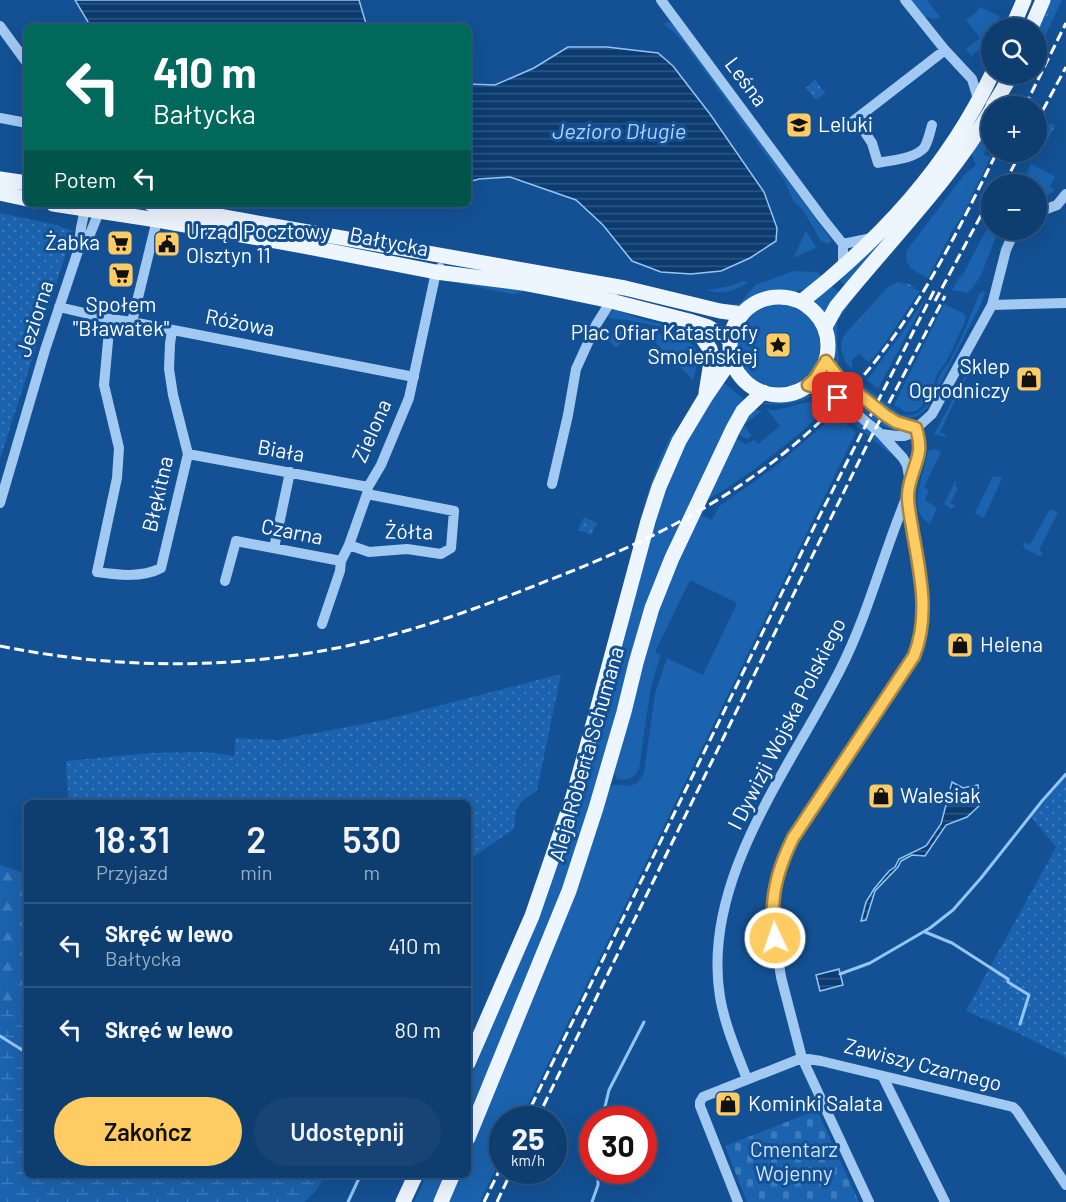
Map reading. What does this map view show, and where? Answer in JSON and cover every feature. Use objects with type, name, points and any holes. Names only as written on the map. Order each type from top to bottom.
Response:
[{"type":"main road","points":[[1016,18],[1024,0]]},
{"type":"main road","points":[[1035,18],[1043,0]]},
{"type":"main road","points":[[801,302],[874,238],[917,192],[959,135],[981,113]]},
{"type":"main road","points":[[825,327],[841,301],[932,195],[960,158],[981,119]]},
{"type":"main road","points":[[0,179],[24,183]]},
{"type":"main road","points":[[0,193],[24,198]]},
{"type":"main road","name":"Bałtycka","points":[[93,207],[436,272],[522,284],[611,301],[708,327],[731,340]]},
{"type":"main road","name":"Bałtycka","points":[[168,207],[625,288],[720,312],[742,314]]},
{"type":"main road","points":[[776,297],[788,298],[801,302],[815,312],[825,327],[828,338],[826,361],[815,379],[794,392],[778,394],[763,392],[743,379],[736,369],[732,358],[733,331],[742,314],[752,305],[776,297]]},
{"type":"main road","points":[[689,321],[692,328],[699,333],[710,349],[712,356],[706,396]]},
{"type":"main road","name":"Aleja Roberta Schumana","points":[[471,1056],[532,916],[573,797],[653,503],[679,441],[732,358]]},
{"type":"main road","name":"Aleja Roberta Schumana","points":[[471,1131],[568,891],[624,712],[652,608],[672,558],[733,429],[743,411],[763,392]]},
{"type":"main road","points":[[403,1202],[414,1178]]},
{"type":"main road","points":[[441,1202],[451,1178]]},
{"type":"street","name":"Leśna","points":[[661,0],[843,244]]},
{"type":"street","points":[[905,0],[945,50],[972,79],[982,96]]},
{"type":"street","points":[[0,26],[24,59]]},
{"type":"street","points":[[933,125],[925,146],[920,151],[910,156],[878,163],[872,143],[854,120],[945,50]]},
{"type":"street","points":[[972,79],[981,76]]},
{"type":"street","points":[[0,118],[24,122]]},
{"type":"street","points":[[1047,209],[1057,205],[1066,194]]},
{"type":"street","name":"Jeziorna","points":[[0,503],[59,307],[93,207]]},
{"type":"street","points":[[132,322],[157,220]]},
{"type":"street","points":[[843,265],[843,244],[874,238]]},
{"type":"street","points":[[881,434],[904,436],[910,434],[925,422],[938,405],[992,305],[1010,240]]},
{"type":"street","points":[[436,272],[441,266],[455,259]]},
{"type":"street","name":"Zielona","points":[[322,624],[340,571],[341,561],[349,545],[367,490],[381,465],[408,398],[436,272]]},
{"type":"street","points":[[552,484],[576,369],[596,325],[611,301],[625,288]]},
{"type":"street","points":[[992,305],[1066,303]]},
{"type":"street","name":"Różowa","points":[[59,307],[110,319],[414,377]]},
{"type":"street","name":"Błękitna","points":[[110,319],[105,385],[119,448],[117,478],[97,572],[150,573],[161,568],[188,454],[169,369],[172,330]]},
{"type":"street","points":[[826,361],[840,379],[885,415],[896,422],[916,428]]},
{"type":"street","points":[[808,385],[834,394],[881,434],[903,458],[910,480]]},
{"type":"street","points":[[869,1202],[802,1058],[781,977],[773,910],[777,880],[793,838],[914,656],[918,645],[923,603],[908,493],[919,451],[916,428]]},
{"type":"street","name":"Biała","points":[[188,454],[290,472],[367,490]]},
{"type":"street","points":[[274,548],[290,472]]},
{"type":"street","name":"Żółta","points":[[349,545],[369,552],[407,549],[441,554],[451,548],[454,511],[367,490]]},
{"type":"street","name":"I Dywizji Wojska Polskiego","points":[[747,1079],[728,1028],[720,998],[718,942],[723,914],[731,886],[765,803],[813,720],[858,632],[908,493]]},
{"type":"street","name":"Czarna","points":[[225,581],[236,541],[341,561]]},
{"type":"street","points":[[738,1202],[700,1102],[703,1097],[802,1058]]},
{"type":"street","name":"Zawiszy Czarnego","points":[[802,1058],[1012,1107],[1017,1111],[1066,1185]]},
{"type":"street","points":[[883,1077],[945,1202]]},
{"type":"green space","points":[[911,0],[927,0],[940,17],[925,18]]},
{"type":"green space","points":[[1050,0],[1057,0],[1047,22],[1047,18],[1043,18]]},
{"type":"green space","points":[[1057,0],[1062,0],[1047,32],[1047,22]]},
{"type":"green space","points":[[979,7],[1000,16],[999,18],[981,18],[981,48],[971,56],[966,49],[980,38],[966,20],[977,12]]},
{"type":"green space","points":[[669,22],[832,241],[828,244],[821,241],[803,210],[794,202],[784,180],[684,43],[663,24]]},
{"type":"green space","points":[[815,80],[825,93],[816,100],[806,88]]},
{"type":"green space","points":[[1050,123],[1055,126],[1047,141],[1047,128]]},
{"type":"green space","points":[[981,138],[981,162],[988,162],[964,213],[928,278],[908,264],[907,250],[964,175],[976,165],[971,153]]},
{"type":"green space","points":[[1031,164],[1055,176],[1050,187],[1055,190],[1047,195],[1047,174],[1026,174]]},
{"type":"green space","points":[[0,213],[53,224],[73,231],[0,459]]},
{"type":"green space","points":[[896,225],[846,286],[837,278]]},
{"type":"green space","points":[[806,231],[816,248],[793,258]]},
{"type":"green space","points":[[981,240],[995,240],[980,277],[967,293],[952,290]]},
{"type":"green space","points":[[794,271],[818,272],[822,277],[805,289],[765,292],[737,307],[730,305],[740,303],[755,285]]},
{"type":"green space","points":[[454,280],[526,291],[513,294],[462,284]]},
{"type":"green space","points":[[745,281],[747,283],[733,290],[716,292],[706,290],[726,287]]},
{"type":"green space","points":[[899,282],[915,287],[902,284],[893,285],[856,326],[854,324],[889,286]]},
{"type":"green space","points":[[895,284],[905,285],[920,291],[882,347],[869,362],[859,354],[852,360],[852,369],[842,353],[843,338]]},
{"type":"green space","points":[[831,285],[840,294],[825,314],[812,299]]},
{"type":"green space","points":[[983,291],[985,293],[981,304],[929,406],[921,414],[905,418],[890,412],[843,373],[848,372],[900,414],[911,415],[919,412],[931,398],[979,294]]},
{"type":"green space","points":[[927,296],[878,389],[867,380]]},
{"type":"green space","points":[[847,303],[849,305],[837,321],[839,361],[837,365],[833,329],[836,318]]},
{"type":"green space","points":[[944,304],[963,313],[965,322],[922,406],[916,411],[906,412],[894,405]]},
{"type":"green space","points":[[779,305],[795,308],[808,317],[817,330],[820,346],[817,362],[808,375],[795,384],[779,387],[763,384],[750,375],[741,362],[738,346],[741,330],[750,317],[763,308]]},
{"type":"green space","points":[[614,309],[687,331],[699,342],[680,331],[612,319],[607,316]]},
{"type":"green space","points":[[619,328],[627,337],[616,348],[607,338]]},
{"type":"green space","points":[[645,332],[682,339],[694,346],[697,358],[693,380]]},
{"type":"green space","points":[[968,371],[940,432],[946,435],[945,437],[934,434]]},
{"type":"green space","points":[[834,381],[884,421],[904,431],[893,430],[874,420],[830,386]]},
{"type":"green space","points":[[723,382],[746,401],[742,404],[616,716],[568,879],[471,1120],[471,1076],[506,991],[657,511],[684,446]]},
{"type":"green space","points":[[816,394],[790,403],[762,404],[787,401]]},
{"type":"green space","points":[[825,397],[851,414],[891,451],[889,453]]},
{"type":"green space","points":[[816,400],[828,407],[769,458],[704,502],[736,439],[746,444],[755,440],[758,444],[780,426],[766,408],[776,410]]},
{"type":"green space","points":[[752,409],[762,411],[744,425],[752,436],[747,439],[738,434]]},
{"type":"green space","points":[[835,415],[856,432],[527,1106],[489,1106],[489,1183],[480,1202],[449,1202],[459,1178],[471,1178],[471,1147],[535,989],[609,787],[632,785],[640,779],[644,772],[655,694],[667,658],[703,675],[737,603],[690,580],[655,652],[661,655],[650,692],[639,769],[629,778],[616,779],[614,774],[652,632],[668,582],[699,514],[712,520],[718,507],[776,466]]},
{"type":"green space","points":[[675,427],[673,440],[648,501],[646,501],[639,524],[646,499],[654,475]]},
{"type":"green space","points":[[936,449],[941,452],[924,487],[929,490],[925,500],[937,508],[930,524],[922,518],[917,503],[928,451]]},
{"type":"green space","points":[[993,476],[1002,478],[984,518],[975,513]]},
{"type":"green space","points":[[955,482],[958,488],[950,503],[956,506],[951,509],[944,504]]},
{"type":"green space","points":[[1050,509],[1058,512],[1039,550],[1043,553],[1039,556],[1023,546],[1024,542],[1030,545]]},
{"type":"green space","points":[[584,517],[597,523],[591,535],[578,530]]},
{"type":"green space","points":[[561,674],[537,790],[521,802],[516,811],[514,829],[471,859],[471,800],[68,800],[66,761],[150,753],[206,752],[234,756],[236,738],[278,740],[384,720]]},
{"type":"green space","points":[[1066,776],[1066,1060],[1064,1056],[1020,1034],[966,1011],[1056,847],[1031,817]]},
{"type":"green space","points":[[0,865],[24,873],[24,1006],[0,1010]]},
{"type":"green space","points":[[24,1006],[24,1178],[323,1178],[316,1191],[304,1202],[0,1202],[0,1010]]},
{"type":"green space","name":"Cmentarz Wojenny","points":[[817,1110],[859,1202],[747,1202],[725,1146]]},
{"type":"green space","points":[[426,1178],[446,1178],[436,1202],[414,1202]]},
{"type":"water","points":[[75,0],[359,0],[366,24],[89,24]]},
{"type":"water","name":"Jezioro Długie","points":[[568,47],[607,47],[658,53],[673,66],[710,114],[764,192],[777,228],[776,241],[750,258],[721,271],[691,274],[661,272],[632,261],[603,225],[576,200],[510,177],[471,181],[471,84],[495,85],[534,68]]},
{"type":"water","points":[[952,782],[963,788],[978,785],[980,805],[967,817],[946,825],[925,856],[912,855],[901,861],[875,891],[866,920],[861,921],[866,902],[874,889],[895,867],[899,859],[926,846],[941,824]]},
{"type":"water","points":[[839,969],[843,985],[820,991],[816,975]]},
{"type":"waterway","points":[[840,974],[870,963],[930,928],[953,910],[1066,774]]},
{"type":"waterway","points":[[925,932],[952,943],[1029,995],[1020,1024]]},
{"type":"waterway","points":[[605,1106],[609,1090],[644,1022]]},
{"type":"waterway","points":[[0,1036],[24,1051]]},
{"type":"waterway","points":[[348,1202],[359,1178]]},
{"type":"waterway","points":[[592,1202],[598,1184]]},
{"type":"railway","points":[[1030,96],[1066,23]]},
{"type":"railway","points":[[1047,102],[1066,67]]},
{"type":"railway","points":[[0,646],[85,659],[171,664],[257,660],[299,655],[369,641],[447,618],[589,564],[664,530],[735,489],[768,465],[801,439],[859,381],[883,351],[925,288],[992,162]]},
{"type":"railway","points":[[1009,174],[1016,162]]},
{"type":"railway","points":[[935,301],[981,215]]},
{"type":"railway","points":[[531,1106],[816,523],[934,291]]},
{"type":"railway","points":[[543,1106],[869,441],[945,296]]},
{"type":"railway","points":[[484,1202],[493,1184]]},
{"type":"railway","points":[[497,1202],[505,1184]]},
{"type":"place","name":"Leluki","points":[[799,125]]},
{"type":"place","name":"Żabka","points":[[120,243]]},
{"type":"place","name":"Urząd Pocztowy Olsztyn 11","points":[[167,244]]},
{"type":"place","name":"Społem \"Bławatek\"","points":[[121,275]]},
{"type":"place","name":"Plac Ofiar Katastrofy Smoleńskiej","points":[[778,345]]},
{"type":"place","name":"Sklep Ogrodniczy","points":[[1029,379]]},
{"type":"place","name":"Helena","points":[[960,645]]},
{"type":"place","name":"Walesiak","points":[[881,796]]},
{"type":"place","name":"Kominki Salata","points":[[728,1104]]},
{"type":"route","points":[[775,938],[773,910],[777,880],[793,838],[914,656],[921,629],[923,603],[908,493],[919,451],[916,428],[896,422],[885,415],[840,379],[826,361],[822,370],[808,385],[829,392],[838,398]]}]
